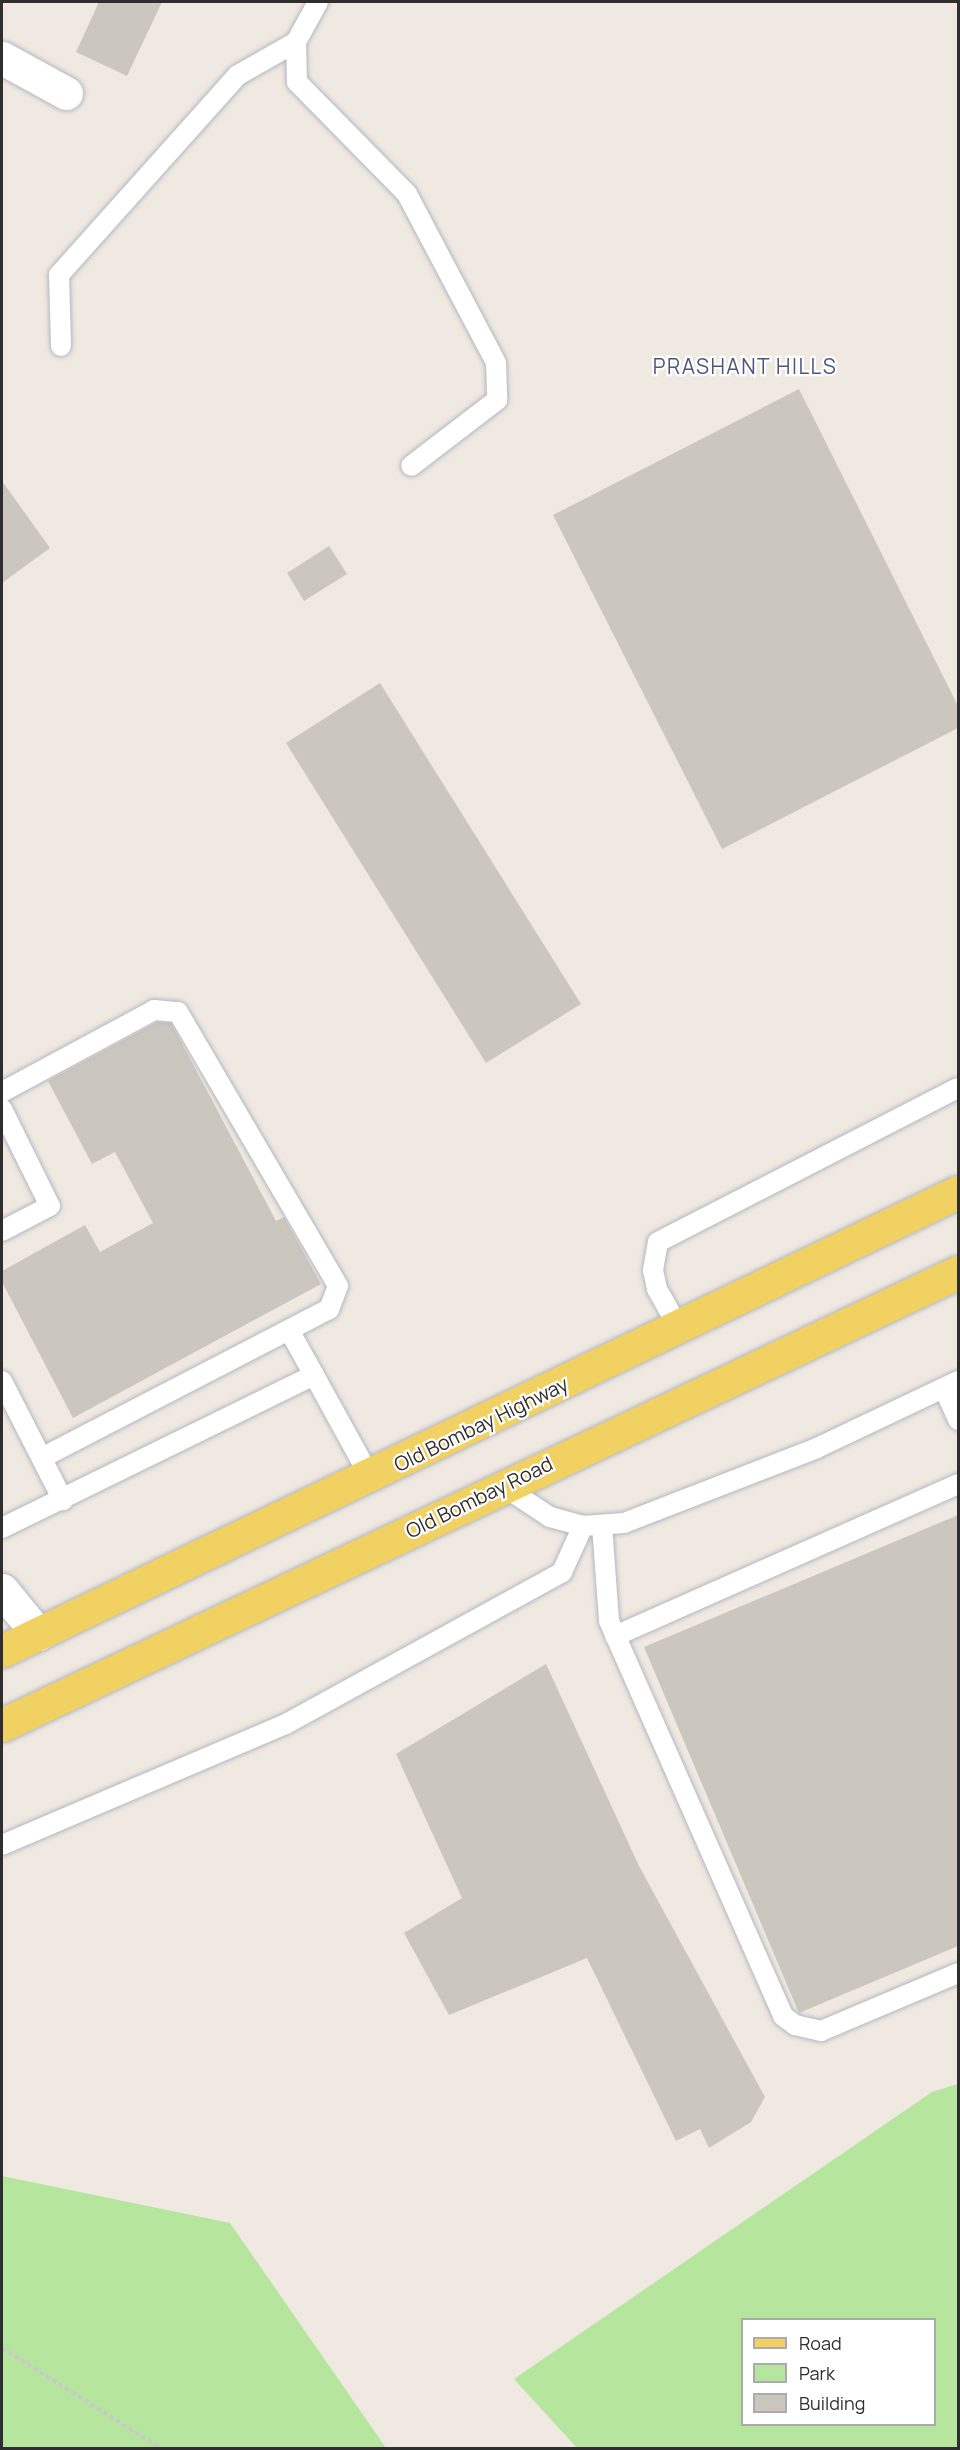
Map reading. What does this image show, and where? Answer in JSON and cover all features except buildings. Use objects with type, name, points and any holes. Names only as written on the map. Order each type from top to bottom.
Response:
[{"type":"main road","name":"Old Bombay Highway","points":[[2,1652],[370,1477],[958,1192]]},
{"type":"main road","name":"Old Bombay Road","points":[[2,1725],[958,1272]]},
{"type":"street","points":[[2,58],[66,93]]},
{"type":"street","points":[[2,1590],[38,1634]]},
{"type":"lane","points":[[318,2],[296,42],[297,82],[407,194],[496,363],[497,400],[411,466]]},
{"type":"lane","points":[[61,346],[59,274],[238,75],[296,42]]},
{"type":"lane","points":[[2,1092],[154,1010],[178,1012],[338,1286],[329,1309],[42,1458]]},
{"type":"lane","points":[[679,1328],[657,1289],[652,1270],[658,1242],[958,1088]]},
{"type":"lane","points":[[2,1109],[50,1206],[2,1231]]},
{"type":"lane","points":[[289,1330],[370,1477]]},
{"type":"lane","points":[[2,1528],[314,1375]]},
{"type":"lane","points":[[2,1381],[63,1500]]},
{"type":"lane","points":[[503,1486],[550,1517],[592,1526],[624,1523],[817,1448],[951,1385],[958,1420]]},
{"type":"lane","points":[[615,1636],[958,1484]]},
{"type":"lane","points":[[592,1526],[609,1621],[783,2016],[795,2025],[821,2031],[958,1972]]},
{"type":"lane","points":[[2,1845],[286,1724],[562,1572],[592,1526]]},
{"type":"path","points":[[2,2348],[160,2448]]},
{"type":"green space","points":[[958,2084],[958,2448],[577,2448],[514,2379],[932,2092]]},
{"type":"green space","points":[[2,2176],[230,2223],[386,2448],[2,2448]]},
{"type":"district","name":"PRASHANT HILLS","points":[[745,366]]}]
